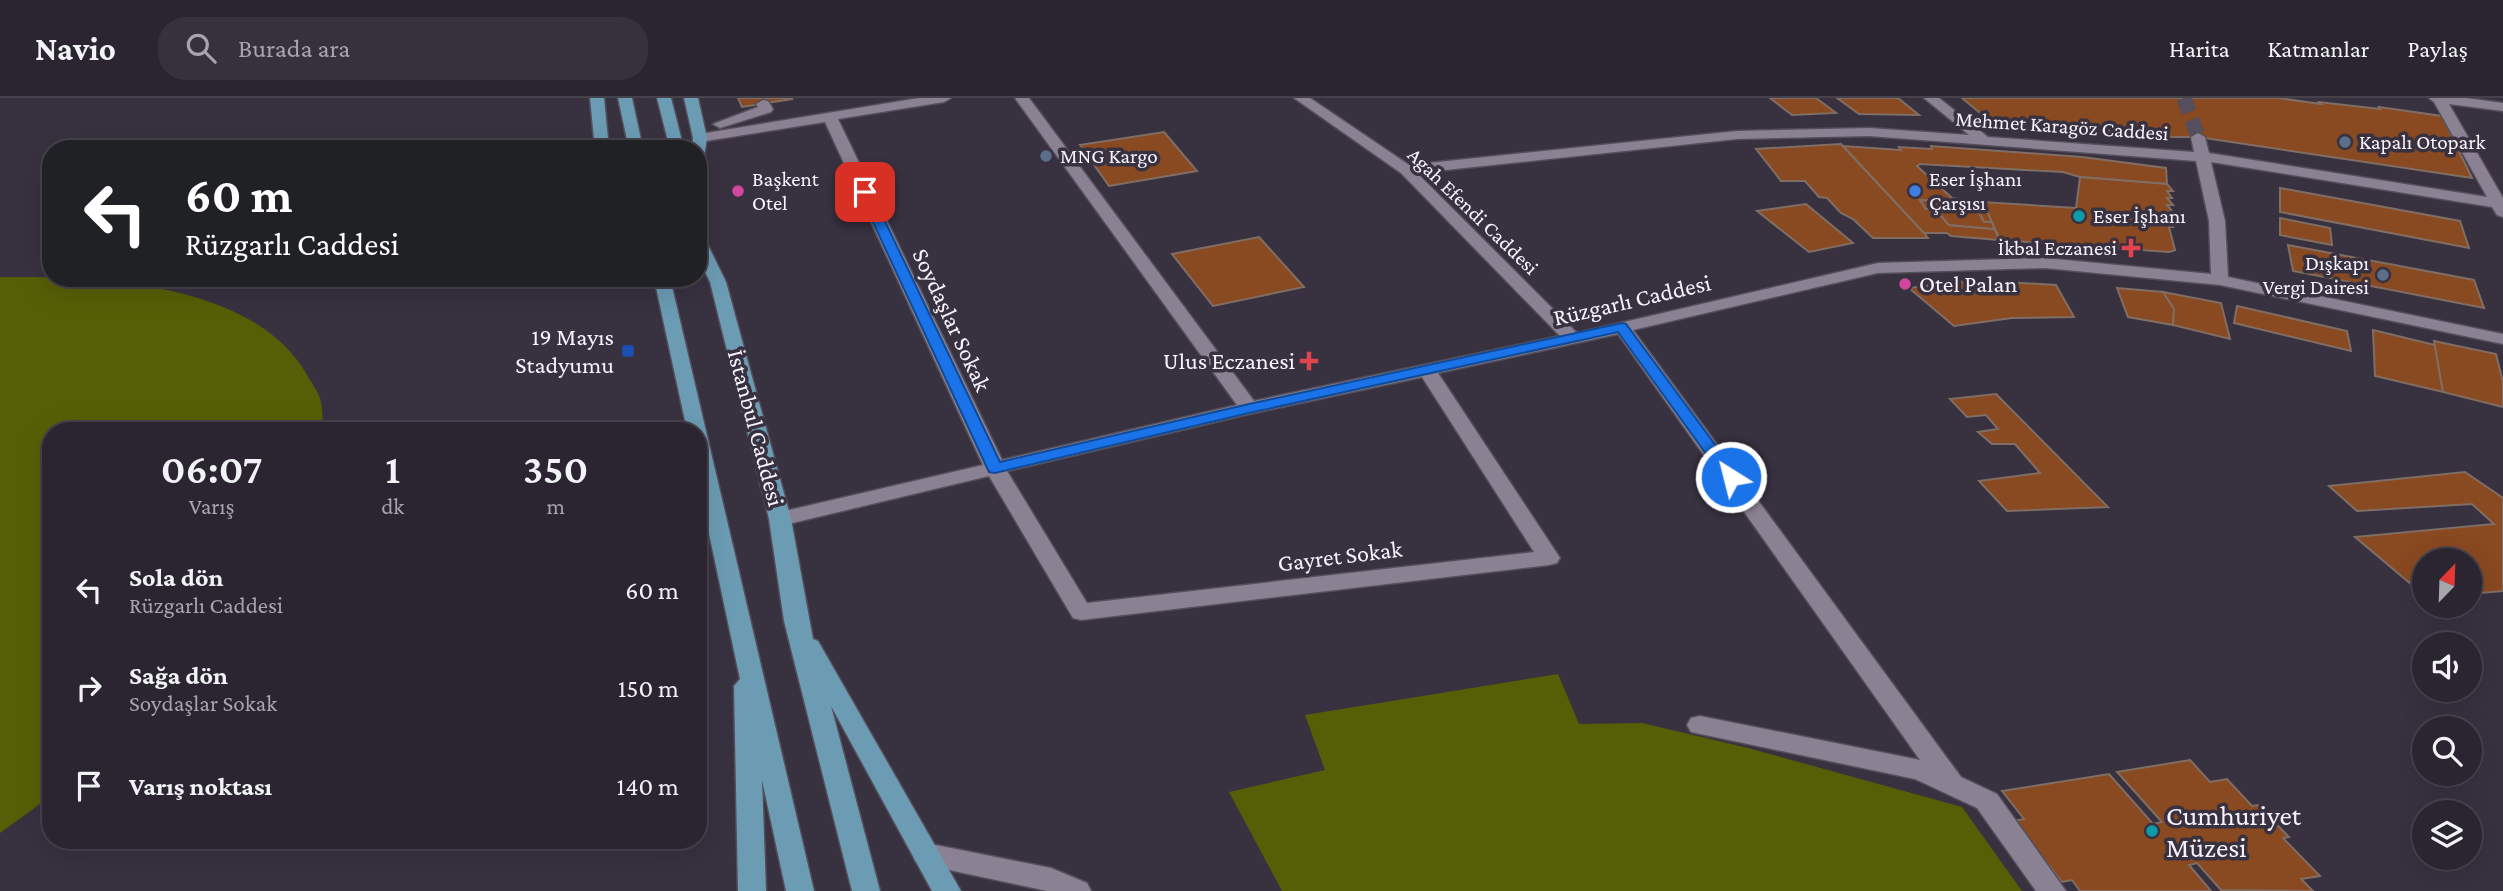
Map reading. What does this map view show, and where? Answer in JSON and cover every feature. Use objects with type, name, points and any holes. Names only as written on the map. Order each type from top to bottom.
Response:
[{"type":"main road","points":[[597,98],[601,140]]},
{"type":"main road","points":[[625,98],[634,140]]},
{"type":"main road","points":[[664,98],[675,140]]},
{"type":"main road","points":[[691,98],[699,140]]},
{"type":"main road","name":"İstanbul Caddesi","points":[[707,259],[718,282],[780,519],[796,621],[866,891]]},
{"type":"main road","points":[[665,287],[696,422]]},
{"type":"main road","points":[[707,472],[800,891]]},
{"type":"main road","name":"İstanbul Caddesi","points":[[796,621],[947,891]]},
{"type":"main road","points":[[744,635],[752,891]]},
{"type":"street","points":[[699,134],[830,117],[944,98]]},
{"type":"street","points":[[1022,98],[1249,408]]},
{"type":"street","name":"Agah Efendi Caddesi","points":[[1301,98],[1406,170],[1573,339]]},
{"type":"street","points":[[1931,98],[1985,141]]},
{"type":"street","points":[[2437,98],[2503,107]]},
{"type":"street","points":[[2437,98],[2502,207]]},
{"type":"street","points":[[699,134],[766,109],[763,104]]},
{"type":"street","name":"Soydaşlar Sokak","points":[[830,117],[995,468]]},
{"type":"street","name":"Mehmet Karagöz Caddesi","points":[[1406,170],[1737,135],[1869,132],[2204,158],[2502,207]]},
{"type":"street","points":[[2198,137],[2217,221],[2220,280]]},
{"type":"street","name":"Rüzgarlı Caddesi","points":[[780,519],[1249,408],[1573,339],[1878,268],[2045,263],[2220,280],[2503,339]]},
{"type":"street","points":[[1622,327],[1950,782]]},
{"type":"street","name":"Gayret Sokak","points":[[995,468],[1081,612],[1549,558],[1427,370]]},
{"type":"street","points":[[1700,725],[1920,771],[1950,782],[1987,801],[2052,891]]},
{"type":"street","points":[[926,854],[1051,880],[1077,891]]},
{"type":"green space","points":[[0,277],[42,277],[42,287],[150,287],[211,302],[250,320],[282,344],[316,390],[322,406],[323,422],[42,422],[42,803],[0,833]]},
{"type":"green space","points":[[1558,674],[1579,724],[1642,723],[1748,748],[1962,807],[2022,891],[1282,891],[1229,792],[1325,770],[1305,715]]},
{"type":"building","points":[[738,98],[791,98],[792,99],[742,107]]},
{"type":"building","points":[[1770,98],[1816,98],[1836,113],[1792,115]]},
{"type":"building","points":[[1837,98],[1898,98],[1919,115],[1859,114]]},
{"type":"building","name":"Kapalı Otopark","points":[[1962,98],[2278,98],[2442,116],[2472,178],[2198,137],[2168,137],[1986,118]]},
{"type":"building","points":[[1164,132],[1197,171],[1109,186],[1080,145]]},
{"type":"building","points":[[1841,144],[1928,238],[1873,238],[1853,219],[1841,213],[1827,198],[1819,197],[1805,181],[1781,181],[1756,149]]},
{"type":"building","name":"Eser İşhanı Çarşısı","points":[[1843,146],[1901,150],[1899,147],[1932,149],[1931,146],[2082,157],[2166,168],[2167,184],[2080,177],[2063,172],[1920,164],[1917,166],[1952,198],[1983,202],[1992,222],[1984,222],[1976,207],[1957,205],[1957,202],[1920,200],[1926,209],[1935,209],[1949,225],[1994,229],[2000,240],[1951,236],[1947,233],[1924,233]]},
{"type":"building","name":"Eser İşhanı","points":[[2080,177],[2167,184],[2173,191],[2167,191],[2172,198],[2167,198],[2173,205],[2167,205],[2173,212],[2167,212],[2173,220],[2168,219],[2173,227],[2169,227],[2175,250],[2169,252],[2000,240],[1983,202],[2076,208]]},
{"type":"building","points":[[2280,188],[2460,221],[2469,248],[2280,212]]},
{"type":"building","points":[[1920,200],[1957,202],[1957,205],[1976,207],[1984,222],[1992,222],[1994,229],[1949,225],[1935,209],[1926,209]]},
{"type":"building","points":[[1806,204],[1853,243],[1809,252],[1757,211]]},
{"type":"building","points":[[2280,218],[2330,228],[2332,245],[2280,235]]},
{"type":"building","points":[[1259,237],[1304,287],[1213,306],[1172,254]]},
{"type":"building","name":"Dışkapı Vergi Dairesi","points":[[2288,245],[2474,280],[2484,308],[2293,271]]},
{"type":"building","points":[[1973,280],[2056,285],[2074,317],[2012,318],[1954,326],[1909,288]]},
{"type":"building","points":[[2117,288],[2163,292],[2174,309],[2173,325],[2128,317]]},
{"type":"building","points":[[2163,292],[2221,303],[2230,339],[2173,325],[2174,309]]},
{"type":"building","points":[[2237,306],[2347,331],[2351,351],[2234,323]]},
{"type":"building","points":[[2373,330],[2435,345],[2443,392],[2375,376]]},
{"type":"building","points":[[2434,341],[2496,354],[2503,382],[2503,407],[2443,392]]},
{"type":"building","points":[[1996,394],[2108,507],[2007,511],[1979,481],[2040,473],[2015,444],[1992,444],[1978,432],[1998,429],[1986,415],[1967,417],[1950,399]]},
{"type":"building","points":[[2465,472],[2503,498],[2503,591],[2482,593],[2482,548],[2412,548],[2412,585],[2355,537],[2494,524],[2472,504],[2357,511],[2329,486]]},
{"type":"building","name":"Cumhuriyet Müzesi","points":[[2190,760],[2210,782],[2227,779],[2252,806],[2258,805],[2289,837],[2283,838],[2320,876],[2301,879],[2313,891],[2221,890],[2197,863],[2189,865],[2211,891],[2080,891],[2072,880],[2062,882],[2014,821],[2024,819],[2002,791],[2109,774],[2153,824],[2162,822],[2117,772]]},
{"type":"tunnel","points":[[2184,98],[2198,137]]},
{"type":"place","name":"Kapalı Otopark","points":[[2345,142]]},
{"type":"place","name":"MNG Kargo","points":[[1046,156]]},
{"type":"place","name":"Başkent Otel","points":[[738,191]]},
{"type":"place","name":"Eser İşhanı Çarşısı","points":[[1915,191]]},
{"type":"place","name":"Eser İşhanı","points":[[2079,216]]},
{"type":"place","name":"İkbal Eczanesi","points":[[2131,248]]},
{"type":"place","name":"Dışkapı Vergi Dairesi","points":[[2383,275]]},
{"type":"place","name":"Otel Palan","points":[[1905,284]]},
{"type":"place","name":"19 Mayıs Stadyumu","points":[[628,351]]},
{"type":"place","name":"Ulus Eczanesi","points":[[1309,361]]},
{"type":"place","name":"Cumhuriyet Müzesi","points":[[2152,831]]},
{"type":"route","points":[[865,192],[995,468],[1249,408],[1622,327],[1731,477]]}]
